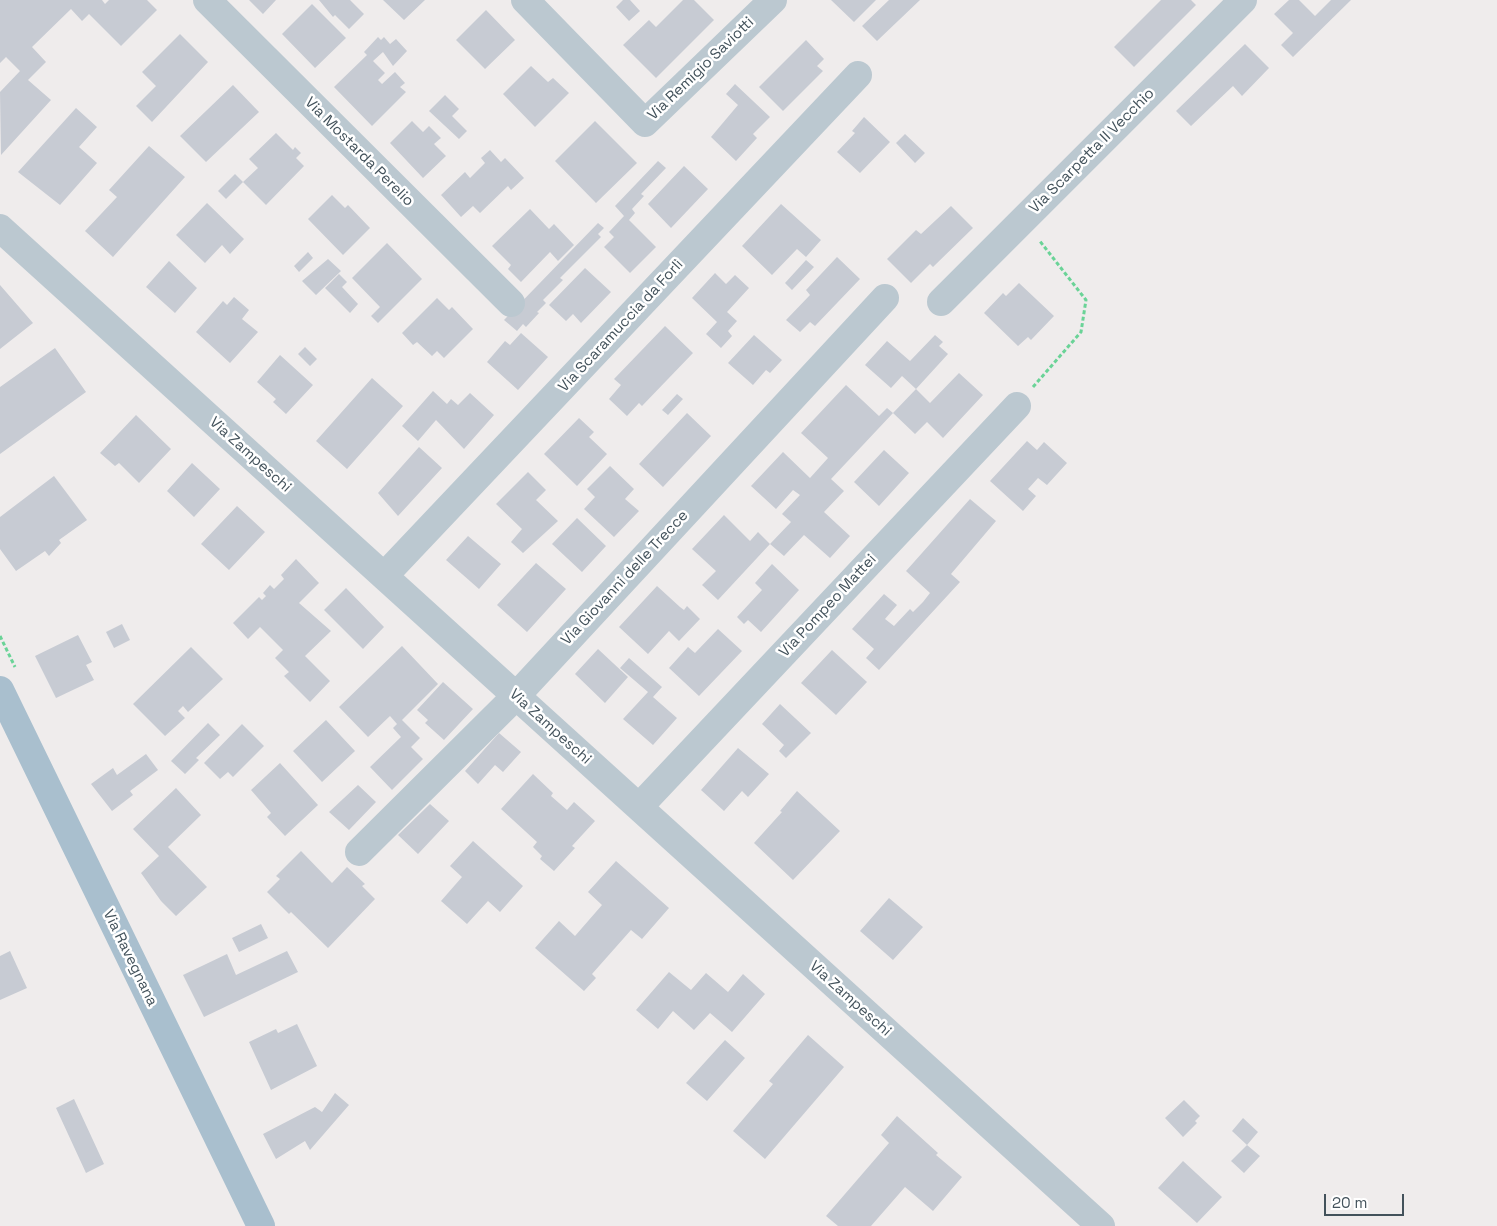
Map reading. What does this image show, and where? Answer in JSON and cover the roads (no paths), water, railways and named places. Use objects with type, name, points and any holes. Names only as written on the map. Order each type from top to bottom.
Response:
[{"type":"main road","name":"Via Ravegnana","points":[[0,690],[261,1226]]},
{"type":"street","name":"Via Mostarda Perelio","points":[[207,0],[511,303]]},
{"type":"street","name":"Via Remigio Saviotti","points":[[526,0],[645,123],[773,0]]},
{"type":"street","name":"Via Scarpetta Il Vecchio","points":[[941,302],[1243,0]]},
{"type":"street","name":"Via Scaramuccia da Forlì","points":[[384,576],[858,76]]},
{"type":"street","name":"Via Zampeschi","points":[[0,228],[1101,1226]]},
{"type":"street","name":"Via Giovanni delle Trecce","points":[[359,852],[516,696],[885,298]]},
{"type":"street","name":"Via Pompeo Mattei","points":[[639,807],[1017,406]]}]
